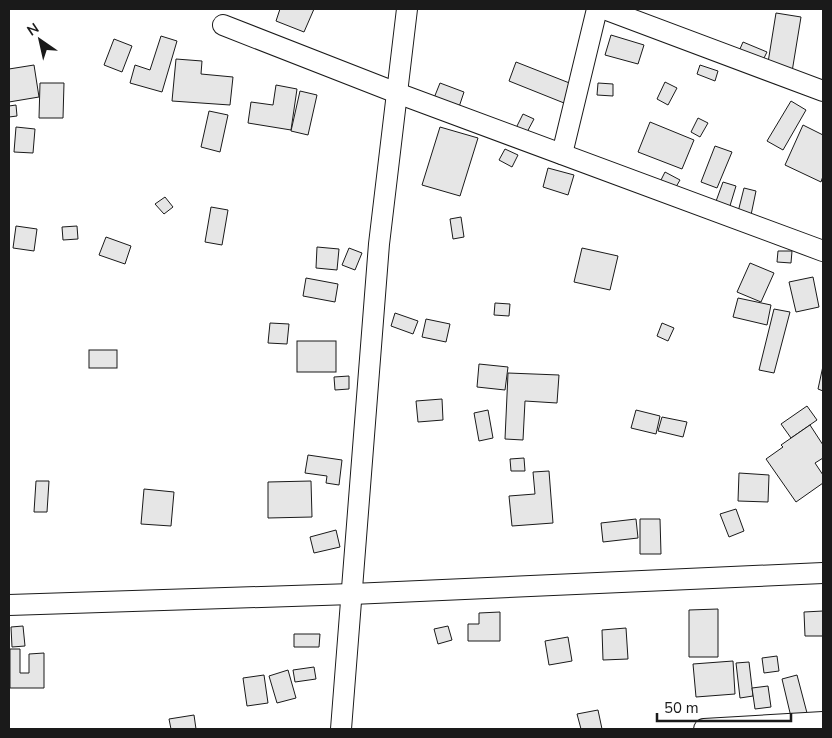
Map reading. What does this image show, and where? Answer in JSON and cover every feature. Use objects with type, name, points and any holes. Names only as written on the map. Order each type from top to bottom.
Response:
[{"type":"street","points":[[342,729],[379,244],[407,9]]},
{"type":"street","points":[[562,154],[597,9]]},
{"type":"street","points":[[604,9],[823,91]]},
{"type":"street","points":[[223,25],[397,93],[823,251]]},
{"type":"street","points":[[9,605],[352,594],[823,573]]},
{"type":"street","points":[[704,729],[823,722]]},
{"type":"building","points":[[280,9],[314,9],[304,32],[276,21]]},
{"type":"building","points":[[776,13],[801,17],[791,78],[766,75]]},
{"type":"building","points":[[611,35],[644,45],[638,64],[605,55]]},
{"type":"building","points":[[161,36],[177,41],[162,92],[130,83],[135,65],[150,70]]},
{"type":"building","points":[[114,39],[132,46],[122,72],[104,65]]},
{"type":"building","points":[[743,42],[767,52],[759,68],[736,58]]},
{"type":"building","points":[[176,59],[202,61],[201,74],[233,77],[230,105],[172,101]]},
{"type":"building","points":[[516,62],[572,84],[564,103],[509,81]]},
{"type":"building","points":[[34,65],[39,97],[9,102],[9,69]]},
{"type":"building","points":[[700,65],[718,71],[715,81],[697,74]]},
{"type":"building","points":[[665,82],[677,88],[668,105],[657,99]]},
{"type":"building","points":[[40,83],[64,83],[63,118],[39,118]]},
{"type":"building","points":[[440,83],[464,92],[459,107],[434,98]]},
{"type":"building","points":[[598,83],[613,84],[613,96],[597,95]]},
{"type":"building","points":[[276,85],[297,89],[291,130],[248,123],[251,102],[273,105]]},
{"type":"building","points":[[300,91],[317,95],[308,135],[291,131]]},
{"type":"building","points":[[791,101],[806,110],[783,150],[767,141]]},
{"type":"building","points":[[16,105],[17,116],[9,117],[9,106]]},
{"type":"building","points":[[209,111],[228,115],[220,152],[201,147]]},
{"type":"building","points":[[523,114],[534,119],[526,134],[516,128]]},
{"type":"building","points":[[698,118],[708,123],[700,137],[691,132]]},
{"type":"building","points":[[650,122],[694,140],[682,169],[638,152]]},
{"type":"building","points":[[803,125],[823,135],[823,176],[821,182],[785,165]]},
{"type":"building","points":[[16,127],[35,129],[33,153],[14,152]]},
{"type":"building","points":[[440,127],[478,138],[460,196],[422,185]]},
{"type":"building","points":[[715,146],[732,152],[717,188],[701,182]]},
{"type":"building","points":[[505,149],[518,155],[512,167],[499,160]]},
{"type":"building","points":[[548,168],[574,175],[568,195],[543,187]]},
{"type":"building","points":[[665,172],[680,180],[673,192],[659,184]]},
{"type":"building","points":[[723,182],[736,186],[729,209],[715,204]]},
{"type":"building","points":[[744,188],[756,191],[751,215],[738,212]]},
{"type":"building","points":[[165,197],[173,207],[164,214],[155,204]]},
{"type":"building","points":[[211,207],[228,210],[222,245],[205,242]]},
{"type":"building","points":[[461,217],[464,237],[453,239],[450,219]]},
{"type":"building","points":[[16,226],[37,229],[34,251],[13,248]]},
{"type":"building","points":[[77,226],[78,239],[63,240],[62,227]]},
{"type":"building","points":[[106,237],[131,246],[125,264],[99,255]]},
{"type":"building","points":[[317,247],[339,249],[337,270],[316,268]]},
{"type":"building","points":[[349,248],[362,253],[355,270],[342,265]]},
{"type":"building","points":[[582,248],[618,256],[610,290],[574,282]]},
{"type":"building","points":[[778,251],[792,251],[791,263],[777,262]]},
{"type":"building","points":[[750,263],[774,273],[761,302],[737,292]]},
{"type":"building","points":[[813,277],[819,307],[796,312],[789,282]]},
{"type":"building","points":[[306,278],[338,284],[335,302],[303,296]]},
{"type":"building","points":[[738,298],[771,305],[767,325],[733,317]]},
{"type":"building","points":[[495,303],[510,304],[509,316],[494,315]]},
{"type":"building","points":[[774,309],[790,312],[774,373],[759,370]]},
{"type":"building","points":[[395,313],[418,321],[413,334],[391,326]]},
{"type":"building","points":[[426,319],[450,324],[446,342],[422,337]]},
{"type":"building","points":[[270,323],[289,324],[287,344],[268,343]]},
{"type":"building","points":[[662,323],[674,328],[668,341],[657,336]]},
{"type":"building","points":[[297,341],[336,341],[336,372],[297,372]]},
{"type":"building","points":[[89,350],[117,350],[117,368],[89,368]]},
{"type":"building","points":[[479,364],[508,367],[505,390],[477,387]]},
{"type":"building","points":[[823,366],[823,391],[818,389]]},
{"type":"building","points":[[508,373],[559,375],[557,403],[525,401],[523,440],[505,439]]},
{"type":"building","points":[[349,376],[349,389],[335,390],[334,377]]},
{"type":"building","points":[[442,399],[443,420],[418,422],[416,401]]},
{"type":"building","points":[[807,406],[817,420],[791,438],[781,424]]},
{"type":"building","points":[[488,410],[493,438],[479,441],[474,413]]},
{"type":"building","points":[[636,410],[660,416],[656,434],[631,428]]},
{"type":"building","points":[[662,417],[687,422],[683,437],[658,431]]},
{"type":"building","points":[[810,425],[823,445],[823,458],[815,463],[823,475],[823,483],[796,502],[766,459],[783,447],[781,445]]},
{"type":"building","points":[[308,455],[342,460],[339,485],[326,483],[327,476],[305,473]]},
{"type":"building","points":[[524,458],[525,471],[511,471],[510,459]]},
{"type":"building","points":[[549,471],[553,523],[512,526],[509,496],[535,494],[533,472]]},
{"type":"building","points":[[739,473],[769,475],[768,502],[738,501]]},
{"type":"building","points":[[36,481],[49,481],[47,512],[34,512]]},
{"type":"building","points":[[311,481],[312,517],[268,518],[268,482]]},
{"type":"building","points":[[144,489],[174,492],[171,526],[141,524]]},
{"type":"building","points":[[736,509],[744,531],[729,537],[720,514]]},
{"type":"building","points":[[636,519],[638,538],[603,542],[601,523]]},
{"type":"building","points":[[640,519],[660,519],[661,554],[640,554]]},
{"type":"building","points":[[336,530],[340,547],[314,553],[310,537]]},
{"type":"building","points":[[718,609],[718,657],[689,657],[689,610]]},
{"type":"building","points":[[823,611],[823,636],[805,636],[804,612]]},
{"type":"building","points":[[500,612],[500,641],[468,641],[468,624],[479,624],[479,613]]},
{"type":"building","points":[[23,626],[25,646],[12,647],[11,627]]},
{"type":"building","points":[[448,626],[452,640],[438,644],[434,629]]},
{"type":"building","points":[[626,628],[628,659],[603,660],[602,630]]},
{"type":"building","points":[[294,634],[320,634],[319,647],[294,647]]},
{"type":"building","points":[[568,637],[572,661],[549,665],[545,641]]},
{"type":"building","points":[[10,649],[20,649],[20,673],[29,673],[29,654],[44,653],[44,688],[10,688]]},
{"type":"building","points":[[777,656],[779,671],[764,673],[762,658]]},
{"type":"building","points":[[733,661],[735,694],[696,697],[693,664]]},
{"type":"building","points":[[749,662],[753,696],[740,698],[736,663]]},
{"type":"building","points":[[314,667],[316,679],[295,682],[293,670]]},
{"type":"building","points":[[288,670],[296,698],[277,703],[269,676]]},
{"type":"building","points":[[264,675],[268,703],[247,706],[243,678]]},
{"type":"building","points":[[797,675],[807,713],[791,717],[782,679]]},
{"type":"building","points":[[768,686],[771,707],[755,709],[752,688]]},
{"type":"building","points":[[598,710],[602,729],[581,729],[577,714]]},
{"type":"building","points":[[194,715],[196,729],[171,729],[169,719]]}]
